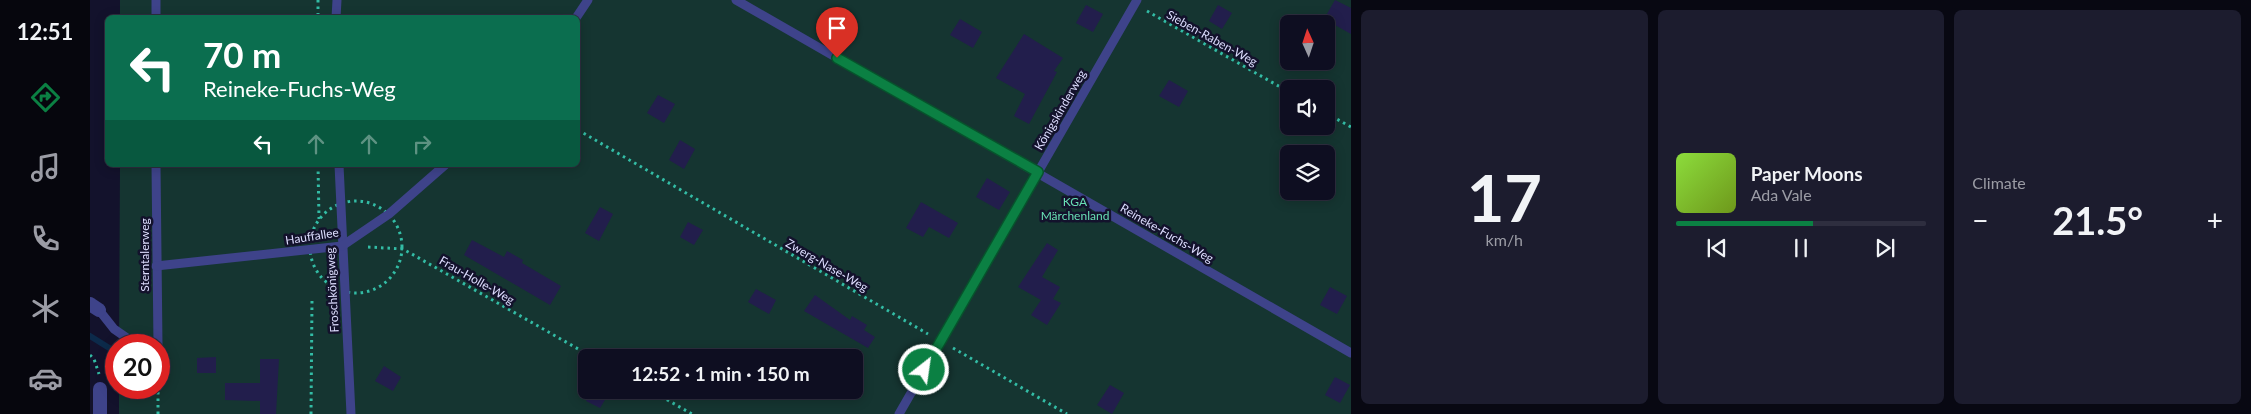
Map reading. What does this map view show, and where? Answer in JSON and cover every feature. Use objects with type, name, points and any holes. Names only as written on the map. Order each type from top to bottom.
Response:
[{"type":"street","points":[[100,389],[100,414]]},
{"type":"lane","points":[[156,0],[156,15]]},
{"type":"lane","points":[[336,15],[337,0]]},
{"type":"lane","points":[[578,15],[588,0]]},
{"type":"lane","name":"Reineke-Fuchs-Weg","points":[[736,0],[1351,353]]},
{"type":"lane","name":"Königskinderweg","points":[[899,414],[1136,2]]},
{"type":"lane","name":"Sterntalerweg","points":[[156,167],[158,334]]},
{"type":"lane","name":"Froschkönigweg","points":[[339,167],[351,414]]},
{"type":"lane","name":"Hauffallee","points":[[156,266],[342,246],[389,214],[443,167]]},
{"type":"lane","points":[[95,307],[114,329],[122,334]]},
{"type":"path","points":[[318,0],[318,15]]},
{"type":"path","name":"Sieben-Raben-Weg","points":[[1136,2],[1280,87]]},
{"type":"path","points":[[1335,118],[1351,127]]},
{"type":"path","name":"Zwerg-Nase-Weg","points":[[580,131],[1067,414]]},
{"type":"path","points":[[318,167],[319,221]]},
{"type":"path","name":"Frau-Holle-Weg","points":[[342,246],[403,249],[578,349]]},
{"type":"path","name":"Froschkönigweg","points":[[311,414],[312,300]]},
{"type":"path","points":[[158,399],[158,414]]},
{"type":"path","points":[[666,399],[692,414]]},
{"type":"green space","name":"KGA Märchenland","points":[[120,0],[1351,0],[1351,414],[119,414],[119,399],[170,399],[170,334],[119,334],[120,167],[580,167],[580,15],[120,15]]},
{"type":"building","points":[[1335,0],[1351,8],[1351,34],[1335,25],[1335,15],[1326,15]]},
{"type":"building","points":[[1086,5],[1103,14],[1093,32],[1076,23]]},
{"type":"building","points":[[1218,5],[1232,13],[1222,29],[1209,21]]},
{"type":"building","points":[[960,19],[982,32],[973,48],[950,35]]},
{"type":"building","points":[[1024,34],[1063,58],[1054,71],[1057,72],[1029,124],[1014,116],[1025,94],[996,78]]},
{"type":"building","points":[[1169,80],[1188,91],[1179,107],[1159,96]]},
{"type":"building","points":[[658,95],[675,104],[664,123],[647,113]]},
{"type":"building","points":[[680,140],[695,149],[684,169],[669,160]]},
{"type":"building","points":[[987,178],[1010,192],[999,210],[976,197]]},
{"type":"building","points":[[921,202],[958,223],[949,238],[929,227],[923,237],[906,228]]},
{"type":"building","points":[[600,207],[613,214],[599,241],[585,233]]},
{"type":"building","points":[[688,222],[703,230],[694,245],[680,237]]},
{"type":"building","points":[[472,240],[504,257],[507,251],[523,260],[522,263],[561,286],[550,305],[464,255]]},
{"type":"building","points":[[1047,243],[1058,250],[1042,277],[1060,287],[1053,299],[1061,303],[1047,325],[1031,315],[1041,300],[1018,287]]},
{"type":"building","points":[[1330,287],[1347,296],[1337,314],[1320,305]]},
{"type":"building","points":[[756,289],[776,300],[769,314],[748,302]]},
{"type":"building","points":[[815,295],[850,320],[852,316],[867,325],[864,330],[875,337],[868,348],[804,311]]},
{"type":"building","points":[[216,357],[216,373],[197,373],[197,358]]},
{"type":"building","points":[[260,359],[279,359],[276,414],[260,414],[260,401],[225,400],[225,383],[260,383]]},
{"type":"building","points":[[384,366],[401,377],[393,391],[375,381]]},
{"type":"building","points":[[1335,377],[1350,385],[1340,403],[1325,395]]},
{"type":"building","points":[[1110,385],[1124,393],[1112,414],[1097,405]]},
{"type":"building","points":[[587,399],[606,399],[600,408],[586,401]]},
{"type":"waterway","points":[[90,336],[105,345]]},
{"type":"route","points":[[837,58],[1038,172],[924,370]]}]
